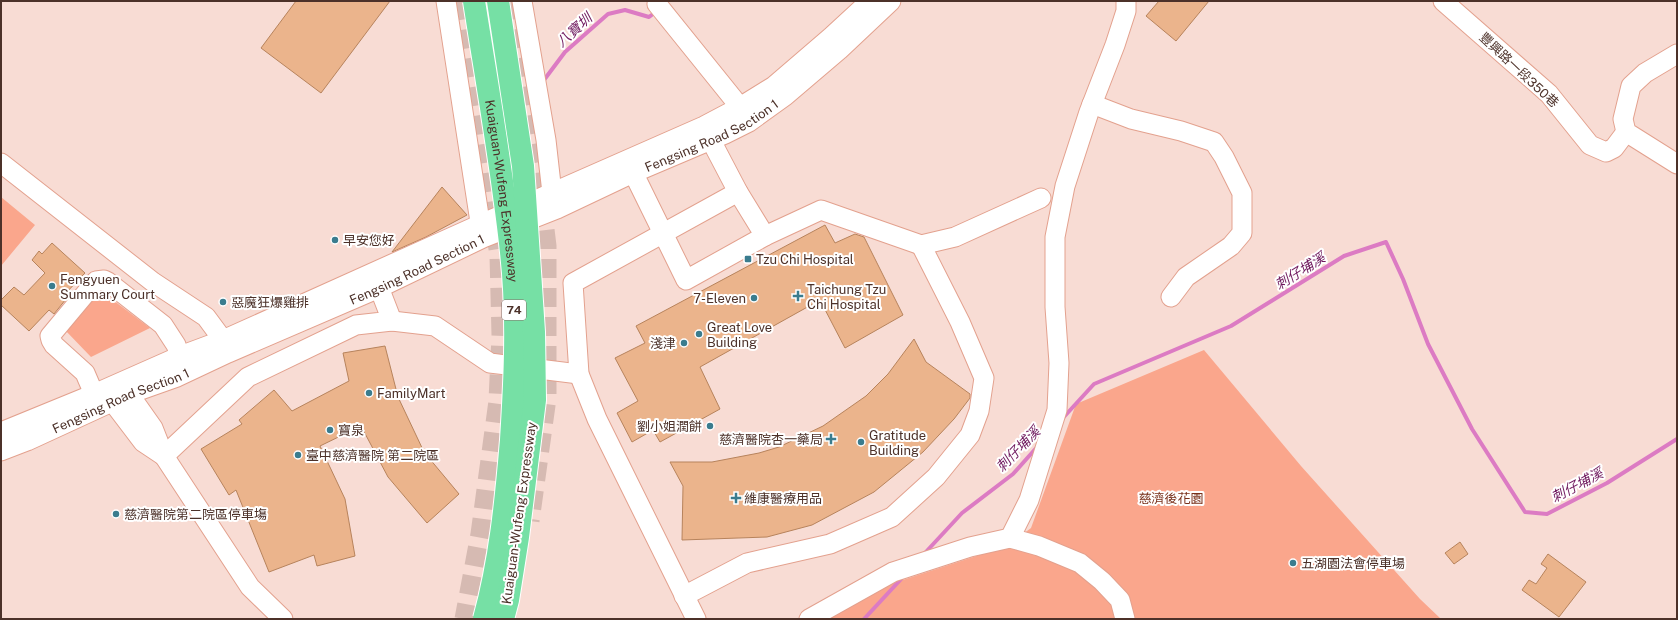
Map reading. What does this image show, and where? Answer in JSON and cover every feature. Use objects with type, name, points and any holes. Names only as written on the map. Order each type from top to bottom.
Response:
[{"type":"highway","name":"Kuaiguan-Wufeng Expressway","points":[[474,1],[511,252],[514,320],[513,401],[508,468],[501,535],[490,596],[484,619]]},
{"type":"highway","name":"Kuaiguan-Wufeng Expressway","points":[[498,1],[523,166],[534,332],[535,400],[518,537],[508,600],[503,619]]},
{"type":"street","points":[[446,1],[482,231]]},
{"type":"street","points":[[522,1],[546,140],[554,201]]},
{"type":"street","points":[[658,1],[657,4],[744,114]]},
{"type":"street","name":"Fengsing Road Section 1","points":[[744,114],[870,1]]},
{"type":"street","name":"Fengsing Road Section 1","points":[[1,432],[125,388],[177,377],[225,347],[377,280],[482,231],[554,201],[707,133],[744,114],[785,96],[839,50],[891,1]]},
{"type":"street","points":[[1010,538],[1028,500],[1057,410],[1059,363],[1055,307],[1055,237],[1065,186],[1092,104],[1115,45],[1126,11],[1126,1]]},
{"type":"street","name":"豐興路一段350巷","points":[[1443,1],[1549,94],[1590,145],[1606,152],[1614,148],[1626,132]]},
{"type":"street","points":[[1677,54],[1645,73],[1631,86],[1623,119],[1626,132],[1677,164]]},
{"type":"street","points":[[1092,104],[1131,119],[1181,131],[1214,142],[1224,157],[1242,193],[1242,233],[1231,246],[1186,277],[1171,297]]},
{"type":"street","points":[[707,133],[738,192],[765,236]]},
{"type":"street","points":[[1,163],[154,282],[206,317],[225,347]]},
{"type":"street","points":[[630,167],[686,280],[765,236],[821,210],[921,245],[938,243],[955,237],[1041,198]]},
{"type":"street","points":[[696,619],[597,419],[579,374],[574,283],[738,192]]},
{"type":"street","points":[[684,596],[726,570],[747,563],[830,544],[892,517],[936,477],[970,435],[979,411],[984,378],[960,322],[921,245]]},
{"type":"street","points":[[164,456],[142,442],[85,373],[54,345],[50,336],[96,281],[100,280],[108,282],[163,325],[176,345],[180,356]]},
{"type":"street","points":[[377,280],[392,321]]},
{"type":"street","points":[[164,456],[248,377],[356,325],[392,321],[435,326],[490,363],[579,374]]},
{"type":"street","name":"Fengsing Road Section 1","points":[[125,388],[180,356],[225,347]]},
{"type":"street","points":[[125,388],[153,428],[164,456],[250,587],[283,619]]},
{"type":"street","name":"Fengsing Road Section 1","points":[[1,451],[27,441],[103,395]]},
{"type":"street","points":[[809,619],[893,572],[970,547],[1010,538],[1039,546],[1080,562],[1102,581],[1120,600],[1125,619]]},
{"type":"green space","points":[[1,197],[35,225],[1,266]]},
{"type":"green space","points":[[101,291],[150,328],[91,357],[65,330]]},
{"type":"green space","name":"慈濟後花園","points":[[1204,350],[1301,466],[1420,599],[1441,619],[822,619],[869,591],[1007,546],[1031,528],[1076,404]]},
{"type":"building","points":[[296,1],[390,1],[321,93],[261,48]]},
{"type":"building","points":[[1159,1],[1209,1],[1176,41],[1146,16]]},
{"type":"building","points":[[442,187],[467,215],[426,237],[392,252]]},
{"type":"building","name":"Great Love Building","points":[[825,225],[835,243],[855,234],[864,237],[903,315],[845,348],[820,300],[700,367],[720,409],[660,442],[653,430],[632,442],[617,413],[638,401],[615,358],[645,343],[636,326]]},
{"type":"building","name":"Fengyuen Summary Court","points":[[52,243],[85,273],[63,296],[66,299],[54,314],[49,310],[29,331],[1,305],[1,300],[14,287],[24,295],[45,273],[32,260],[39,251],[42,254]]},
{"type":"building","name":"Gratitude Building","points":[[914,339],[926,362],[970,394],[970,398],[954,419],[923,452],[874,492],[812,525],[767,537],[682,540],[683,486],[670,462],[712,462],[759,453],[779,447],[823,426],[866,396],[888,374]]},
{"type":"building","name":"臺中慈濟醫院 第二院區","points":[[385,346],[398,397],[424,452],[459,494],[427,523],[388,477],[361,426],[320,446],[345,499],[355,556],[317,566],[314,555],[269,572],[236,490],[229,495],[201,449],[242,424],[239,420],[274,390],[292,411],[349,381],[343,353]]},
{"type":"building","points":[[1460,542],[1468,554],[1454,564],[1445,553]]},
{"type":"building","points":[[1548,554],[1586,582],[1559,617],[1522,590],[1529,580],[1536,584],[1547,568],[1541,564]]},
{"type":"waterway","name":"八寶圳","points":[[544,80],[565,52],[608,14],[625,10],[649,17],[657,11]]},
{"type":"waterway","name":"刺仔埔溪","points":[[1062,419],[1094,384],[1231,326],[1344,256],[1386,242],[1403,279],[1428,344],[1472,429],[1525,512],[1547,514],[1607,483],[1677,439]]},
{"type":"waterway","name":"刺仔埔溪","points":[[924,554],[962,513],[1013,474],[1038,446]]},
{"type":"waterway","name":"刺仔埔溪","points":[[864,619],[903,577]]},
{"type":"tunnel","points":[[459,1],[499,255],[501,335],[498,401],[480,534],[464,619]]},
{"type":"tunnel","points":[[509,1],[537,164],[547,246],[547,398],[530,521]]},
{"type":"place","name":"早安您好","points":[[335,240]]},
{"type":"place","name":"Tzu Chi Hospital","points":[[748,259]]},
{"type":"place","name":"Fengyuen Summary Court","points":[[52,286]]},
{"type":"place","name":"Taichung Tzu Chi Hospital","points":[[798,296]]},
{"type":"place","name":"7-Eleven","points":[[754,298]]},
{"type":"place","name":"惡魔狂爆雞排","points":[[223,302]]},
{"type":"place","name":"Great Love Building","points":[[699,334]]},
{"type":"place","name":"淺津","points":[[684,343]]},
{"type":"place","name":"FamilyMart","points":[[369,393]]},
{"type":"place","name":"劉小姐潤餅","points":[[710,426]]},
{"type":"place","name":"寶泉","points":[[330,430]]},
{"type":"place","name":"慈濟醫院杏一藥局","points":[[831,439]]},
{"type":"place","name":"Gratitude Building","points":[[861,442]]},
{"type":"place","name":"臺中慈濟醫院 第二院區","points":[[298,455]]},
{"type":"place","name":"維康醫療用品","points":[[736,498]]},
{"type":"place","name":"慈濟醫院第二院區停車塲","points":[[116,514]]},
{"type":"place","name":"五湖園法會停車場","points":[[1293,563]]}]
